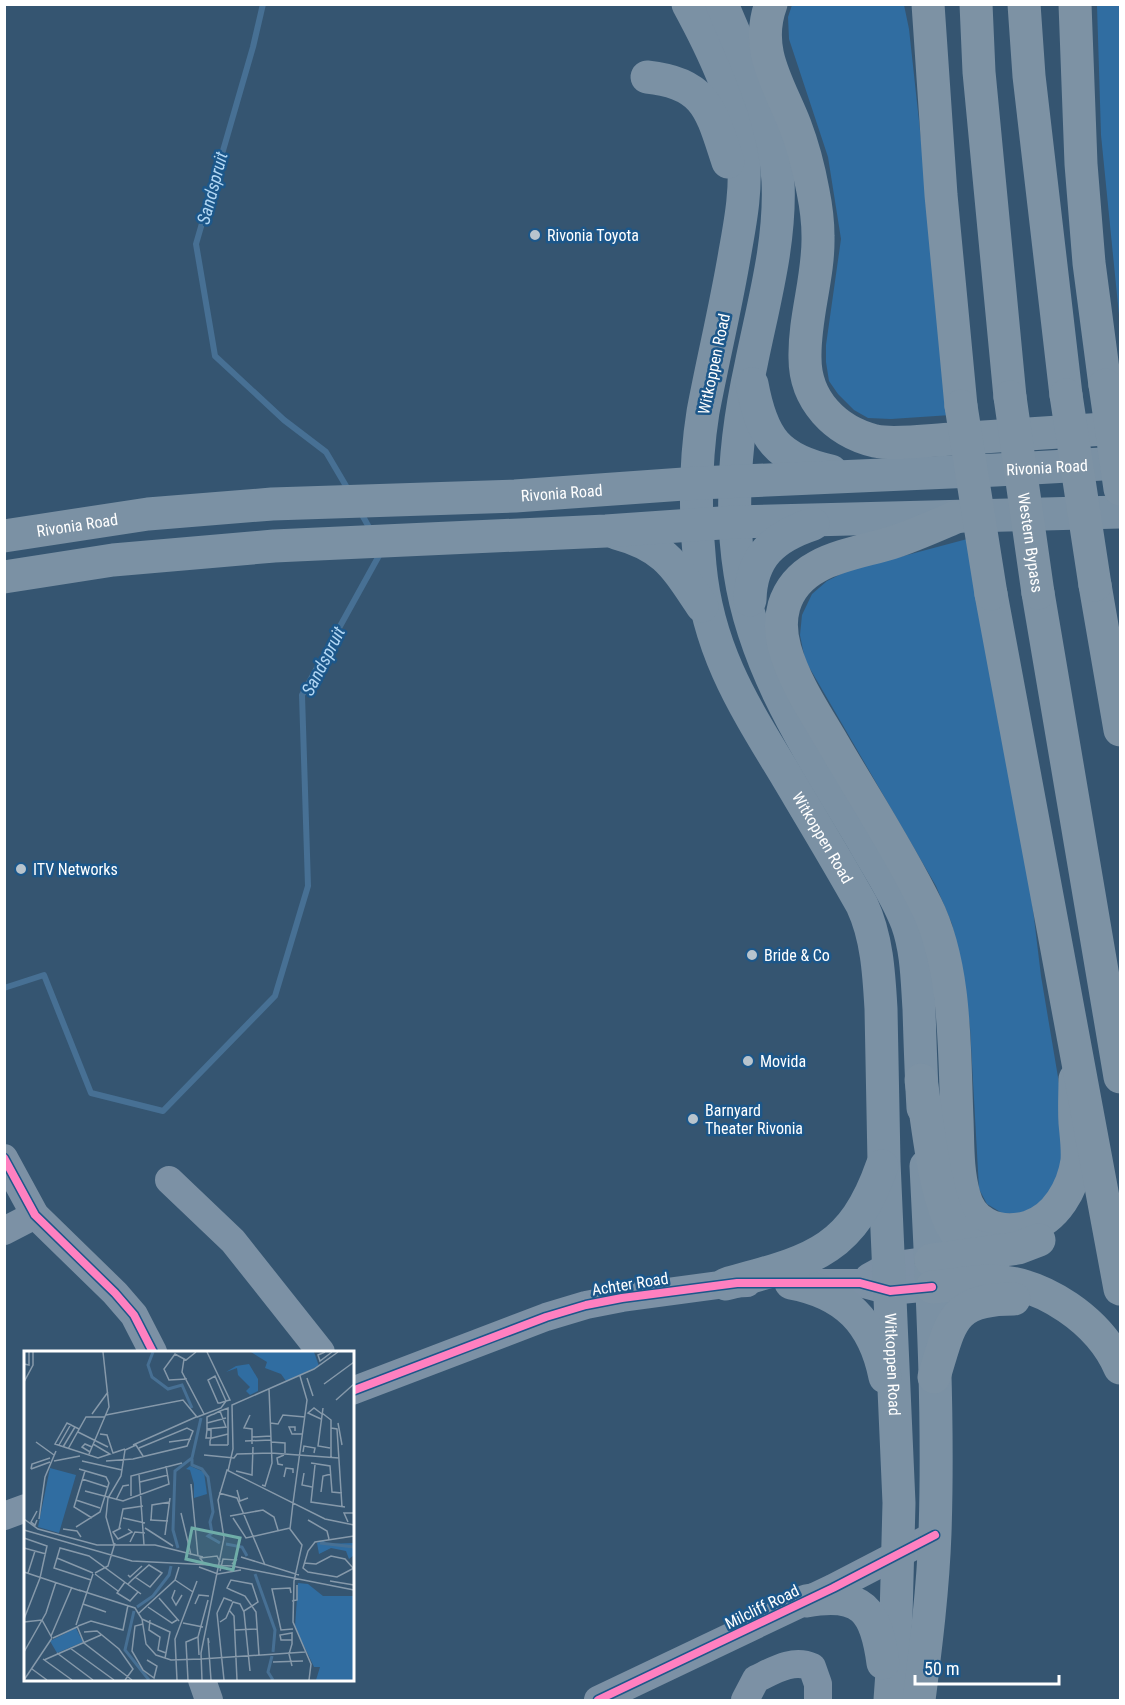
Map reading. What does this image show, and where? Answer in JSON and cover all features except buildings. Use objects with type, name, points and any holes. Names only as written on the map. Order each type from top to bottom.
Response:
[{"type":"highway","points":[[771,4],[765,20],[764,38],[768,64],[799,138],[810,172],[817,216],[819,238],[805,357],[810,391],[817,404],[845,429],[877,441],[916,441],[1120,428]]},
{"type":"highway","points":[[908,4],[933,86]]},
{"type":"highway","points":[[928,4],[941,195],[962,406],[991,594],[1120,1289]]},
{"type":"highway","name":"Western Bypass","points":[[975,4],[979,72],[1011,397],[1038,593],[1120,1077]]},
{"type":"highway","points":[[1024,4],[1029,76],[1066,395],[1120,730]]},
{"type":"highway","points":[[1075,4],[1081,164],[1089,263],[1120,489]]},
{"type":"highway","points":[[956,517],[893,543],[830,561],[809,571],[796,584],[786,600],[782,619],[783,639],[800,687],[909,872],[927,906],[939,936],[952,1018],[960,1178],[965,1199],[977,1218],[997,1228],[1010,1230],[1026,1228],[1047,1218],[1062,1200],[1073,1178],[1077,1158],[1073,1033]]},
{"type":"highway","points":[[931,1274],[1028,1245],[1046,1236],[1063,1221],[1082,1194],[1086,1178],[1087,1163],[1075,1079]]},
{"type":"highway","points":[[921,1080],[939,1192],[946,1217],[959,1236],[970,1245],[985,1249],[1008,1250]]},
{"type":"highway","points":[[931,1274],[994,1281],[1032,1290],[1058,1302],[1081,1316],[1096,1329],[1110,1347],[1120,1368]]},
{"type":"highway","points":[[933,1377],[952,1324],[964,1309],[980,1301],[994,1299],[1058,1302]]},
{"type":"main road","name":"Witkoppen Road","points":[[688,4],[726,84],[743,152],[743,210],[724,319],[703,414],[697,525],[700,568],[708,615],[718,648],[736,692],[835,857],[867,916],[873,940],[880,1000],[884,1162],[879,1280],[897,1440],[899,1553],[890,1701]]},
{"type":"main road","name":"Witkoppen Road","points":[[722,4],[761,100],[774,148],[778,180],[773,258],[750,369],[734,482],[740,575],[749,617],[760,652],[786,710],[883,877],[907,925],[916,961],[931,1274],[935,1534],[919,1701]]},
{"type":"main road","points":[[647,77],[674,81],[687,86],[705,104],[718,132],[743,210]]},
{"type":"main road","points":[[750,369],[758,411],[765,429],[777,446],[802,464],[853,477]]},
{"type":"main road","name":"Rivonia Road","points":[[4,536],[148,514],[272,504],[515,496],[698,483],[1120,463]]},
{"type":"main road","points":[[4,577],[113,560],[274,546],[606,531],[735,522],[1120,512]]},
{"type":"main road","points":[[749,617],[752,580],[765,551],[784,536],[823,521]]},
{"type":"main road","points":[[606,531],[640,541],[663,553],[680,573],[708,615]]},
{"type":"main road","points":[[726,1284],[796,1264],[828,1248],[842,1235],[858,1214],[884,1162]]},
{"type":"main road","points":[[791,1283],[812,1287],[831,1295],[857,1316],[875,1345],[882,1362],[897,1440]]},
{"type":"main road","points":[[806,1601],[826,1598],[843,1599],[858,1605],[869,1613],[880,1642],[885,1701]]},
{"type":"street","points":[[4,1158],[35,1215],[115,1293],[134,1315],[152,1351]]},
{"type":"street","points":[[169,1180],[199,1206],[233,1241],[319,1351]]},
{"type":"street","points":[[4,1231],[35,1215]]},
{"type":"street","name":"Achter Road","points":[[354,1390],[546,1317],[586,1305],[726,1284],[879,1280],[931,1274]]},
{"type":"street","points":[[4,1516],[24,1509]]},
{"type":"street","name":"Milcliff Road","points":[[598,1701],[806,1601],[935,1534]]},
{"type":"street","points":[[745,1701],[756,1679],[792,1664],[803,1663],[812,1667],[818,1684],[818,1701]]},
{"type":"street","points":[[202,1681],[209,1701]]},
{"type":"shaded area","points":[[792,5],[904,5],[909,29],[951,415],[891,419],[868,418],[854,410],[829,381],[826,345],[841,239],[828,157],[789,39],[788,17]]},
{"type":"shaded area","points":[[1097,5],[1120,5],[1120,325],[1101,135]]},
{"type":"shaded area","points":[[971,538],[1021,810],[1041,976],[1062,1101],[1066,1155],[1059,1177],[1045,1198],[1031,1209],[1017,1214],[1002,1213],[987,1204],[979,1189],[970,1027],[961,965],[952,924],[936,886],[805,660],[800,635],[802,615],[812,594],[827,581],[847,571]]},
{"type":"waterway","name":"Sandspruit","points":[[263,4],[253,47],[196,244],[215,356],[284,420],[326,452],[349,491]]},
{"type":"waterway","name":"Sandspruit","points":[[360,511],[371,531]]},
{"type":"waterway","name":"Sandspruit","points":[[4,988],[44,975],[91,1093],[163,1111],[275,996],[308,886],[302,695],[381,552]]},
{"type":"cycle path","points":[[4,1158],[35,1215],[115,1293],[134,1315],[152,1351]]},
{"type":"cycle path","points":[[354,1390],[546,1317],[586,1305],[622,1298],[737,1283],[860,1283],[890,1291],[932,1287]]},
{"type":"cycle path","points":[[598,1700],[833,1588],[935,1535]]},
{"type":"place","name":"Rivonia Toyota","points":[[535,235]]},
{"type":"place","name":"ITV Networks","points":[[21,869]]},
{"type":"place","name":"Bride & Co","points":[[752,955]]},
{"type":"place","name":"Movida","points":[[748,1061]]},
{"type":"place","name":"Barnyard Theater Rivonia","points":[[693,1119]]}]
